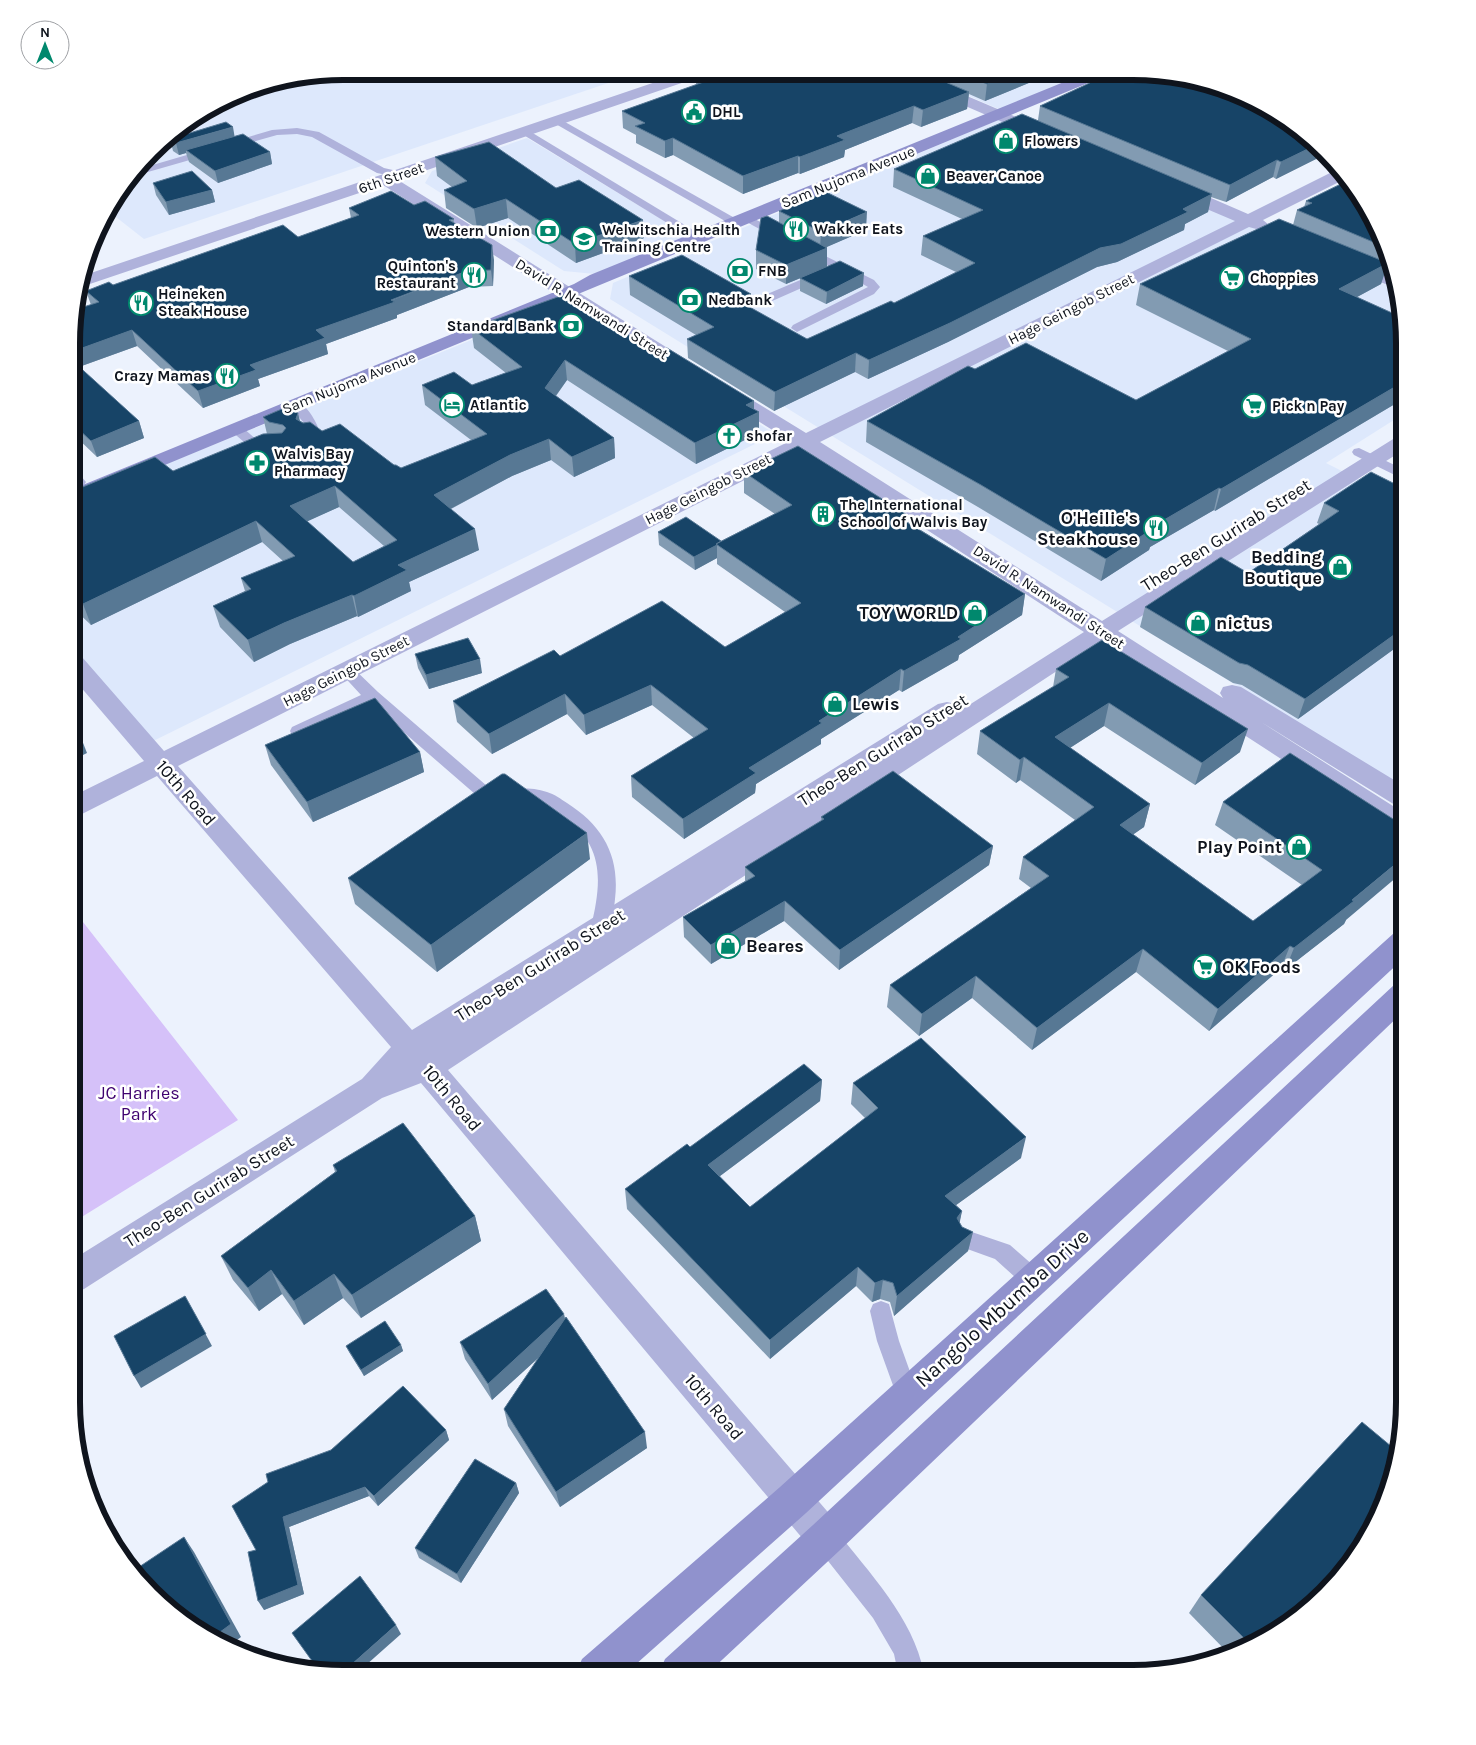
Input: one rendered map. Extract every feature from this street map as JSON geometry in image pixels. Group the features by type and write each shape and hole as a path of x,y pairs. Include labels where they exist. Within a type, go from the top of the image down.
{"main road":[{"name":"Sam Nujoma Avenue","path":"80,483 699,238 1083,80"},
{"name":"Sam Nujoma Avenue","path":"80,483 237,430 574,287"},
{"name":"Nangolo Mbumba Drive","path":"605,1665 793,1500 906,1394 1034,1280 1396,948"},
{"path":"688,1665 826,1538 1396,1001"}],"street":[{"name":"6th Street","path":"88,280 389,175 526,132 677,80"},
{"path":"917,80 1060,141"},
{"name":"Hage Geingob Street","path":"1244,218 1331,170"},
{"name":"David R. Namwandi Street","path":"389,175 716,373 803,434"},
{"name":"Hage Geingob Street","path":"80,802 154,756 803,434 1244,218 1336,176"},
{"path":"1158,182 1276,231"},
{"path":"1336,258 1388,280"},
{"name":"David R. Namwandi Street","path":"574,287 1102,622 1396,821"},
{"name":"Theo-Ben Gurirab Street","path":"80,1273 1366,456 1396,431"},
{"name":"Hage Geingob Street","path":"80,784 154,756 346,670 803,434"},
{"name":"Theo-Ben Gurirab Street","path":"1366,456 1396,444"},
{"name":"David R. Namwandi Street","path":"1102,622 1396,793"},
{"name":"Theo-Ben Gurirab Street","path":"418,1058 600,927 1102,622"},
{"name":"10th Road","path":"80,671 418,1058 826,1538"}],"lane":[{"path":"558,121 742,220 794,243 870,282 874,288 870,292 797,328"},
{"path":"145,170 276,132 297,131 316,134 389,175"},
{"path":"526,132 608,173 699,238"},
{"path":"608,173 635,164"},
{"path":"757,303 840,267"},
{"path":"295,406 310,422 313,432 308,438"},
{"path":"237,430 252,443 264,450 282,449"},
{"path":"1366,456 1396,471"},
{"path":"346,670 372,696 480,790 496,794 519,792 540,796 579,818 598,840 604,856 608,879 607,900 600,927"},
{"path":"287,737 372,696"},
{"path":"966,1239 1002,1252 1034,1280"},
{"path":"881,1311 888,1341 906,1394"},
{"path":"826,1538 882,1609 906,1650 909,1665"}],"shaded area":[{"path":"343,80 617,80 144,239 113,215 134,183 157,157 197,124 227,107 259,94 309,82"},
{"path":"932,80 1074,80 1001,110"},
{"path":"1000,119 1390,286 1394,309 1396,343 1396,419 1326,463 1396,498 1396,784 610,299 613,283"},
{"path":"527,138 691,237 595,274 564,271 425,183 432,171"},
{"path":"555,306 573,307 775,434 137,749 80,685 80,499"}],"green space":[{"name":"JC Harries Park","path":"80,918 238,1120 80,1218"}],"building":[{"path":"709,80 941,80 969,92 923,110 914,106 837,136 845,140 743,176 673,138 665,141 635,126 645,123 622,111"},
{"path":"977,80 997,80 987,84"},
{"path":"1096,80 1167,82 1201,89 1234,100 1279,124 1309,148 1281,162 1277,160 1230,185 1040,106"},
{"path":"1022,114 1212,194 1183,209 1188,212 1121,244 1100,248 950,323 869,360 856,353 775,392 687,339 714,327 629,276 682,255 751,294 737,300 807,339 891,301 894,303 975,263 923,236 983,210 894,169"},
{"path":"226,122 233,127 176,143 174,142 181,136"},
{"path":"243,134 270,152 215,171 186,150"},
{"path":"489,142 556,188 579,180 643,220 575,244 506,199 474,209 444,190 467,181 435,157"},
{"path":"192,171 212,190 166,202 153,183"},
{"path":"1342,183 1361,212 1377,243 1297,210 1312,203 1306,201"},
{"path":"391,191 414,205 425,201 454,219 449,220 492,245 491,270 467,271 391,300 395,302 316,330 325,338 250,365 256,370 198,391 132,330 80,349 82,307 99,302 86,291 109,282 113,285 283,225 298,237 359,215 349,208"},
{"path":"826,192 867,212 821,232 779,211"},
{"path":"767,216 827,248 786,265 756,250 761,218"},
{"path":"1279,219 1383,261 1384,265 1339,289 1394,314 1396,386 1221,489 1219,488 1152,527 1154,528 1106,559 981,485 867,421 968,366 975,369 1026,343 1136,400 1251,339 1140,284"},
{"path":"840,261 864,273 827,292 800,278"},
{"path":"566,294 653,351 667,348 754,401 746,405 759,412 695,443 565,360 545,388 614,438 572,457 549,439 510,455 434,495 475,529 398,565 407,570 354,596 352,595 284,623 248,640 213,606 251,589 241,578 295,556 256,521 83,604 80,601 80,488 155,457 173,471 263,434 282,433 286,428 283,425 269,422 263,417 289,406 298,413 296,419 303,423 310,422 322,431 340,424 394,465 401,468 487,434 422,385 454,372 472,385 522,367 471,328","holes":["335,486 397,540 353,562 290,506"]},
{"path":"80,367 139,421 91,441 80,431"},
{"path":"798,446 906,514 900,518 1025,594 958,637 961,639 904,671 901,669 819,721 822,723 749,768 756,773 683,819 631,776 708,729 651,685 584,715 565,694 489,734 453,701 554,650 560,656 662,601 725,647 801,603 716,544 792,505 744,472"},
{"path":"1371,472 1396,484 1396,633 1305,699 1248,665 1239,663 1145,607 1221,557 1248,573 1339,511 1324,503"},
{"path":"686,517 721,541 694,557 658,532"},
{"path":"468,638 480,659 426,675 415,654"},
{"path":"1102,640 1248,729 1202,763 1109,703 1055,737 1150,804 1120,825 1253,921 1322,870 1223,802 1290,753 1396,821 1396,864 1352,900 1354,901 1294,948 1290,946 1218,1009 1143,949 1037,1028 976,976 922,1014 890,985 1049,876 1023,857 1094,807 1024,757 1020,760 980,731 1069,677 1056,669"},
{"path":"375,698 420,752 307,802 265,745"},
{"path":"893,771 993,846 840,950 785,901 711,945 683,917 755,876 745,867 824,819 821,817"},
{"path":"502,774 505,774 587,833 431,945 348,878"},
{"path":"921,1038 1026,1137 945,1196 962,1211 957,1218 962,1227 973,1232 897,1296 893,1283 883,1280 875,1283 858,1267 770,1340 625,1189 687,1144 690,1147 804,1064 822,1080 708,1165 750,1207 878,1108 853,1083"},
{"path":"403,1123 475,1216 352,1295 334,1274 294,1301 271,1270 248,1288 221,1256 337,1171 333,1165"},
{"path":"546,1289 564,1314 488,1384 460,1342"},
{"path":"185,1296 206,1334 134,1376 114,1336"},
{"path":"566,1317 645,1432 556,1492 504,1409"},
{"path":"385,1321 401,1345 361,1370 346,1346"},
{"path":"403,1386 446,1430 374,1496 365,1487 283,1517 298,1585 258,1601 248,1552 256,1550 232,1506 268,1482 266,1474 331,1450"},
{"path":"1362,1422 1392,1447 1376,1503 1352,1548 1319,1588 1293,1611 1246,1640 1201,1595"},
{"path":"475,1459 516,1483 457,1574 415,1548"},
{"path":"184,1537 231,1624 218,1633 197,1621 170,1600 139,1567"},
{"path":"360,1576 396,1625 351,1665 314,1663 292,1633"}],"place":[{"name":"DHL","path":"694,112"},
{"name":"Flowers","path":"1006,141"},
{"name":"Beaver Canoe","path":"928,176"},
{"name":"Wakker Eats","path":"796,229"},
{"name":"Western Union","path":"548,231"},
{"name":"Welwitschia Health Training Centre","path":"584,239"},
{"name":"FNB","path":"740,271"},
{"name":"Quinton's Restaurant","path":"474,275"},
{"name":"Choppies","path":"1232,278"},
{"name":"Nedbank","path":"690,300"},
{"name":"Heineken Steak House","path":"141,303"},
{"name":"Standard Bank","path":"571,326"},
{"name":"Crazy Mamas","path":"227,376"},
{"name":"Atlantic","path":"452,405"},
{"name":"Pick n Pay","path":"1254,406"},
{"name":"shofar","path":"729,436"},
{"name":"Walvis Bay Pharmacy","path":"257,463"},
{"name":"The International School of Walvis Bay","path":"823,514"},
{"name":"O'Heilie's Steakhouse","path":"1156,528"},
{"name":"Bedding Boutique","path":"1340,567"},
{"name":"TOY WORLD","path":"975,613"},
{"name":"nictus","path":"1198,623"},
{"name":"Lewis","path":"835,704"},
{"name":"Play Point","path":"1299,847"},
{"name":"Beares","path":"728,946"},
{"name":"OK Foods","path":"1205,967"}]}
